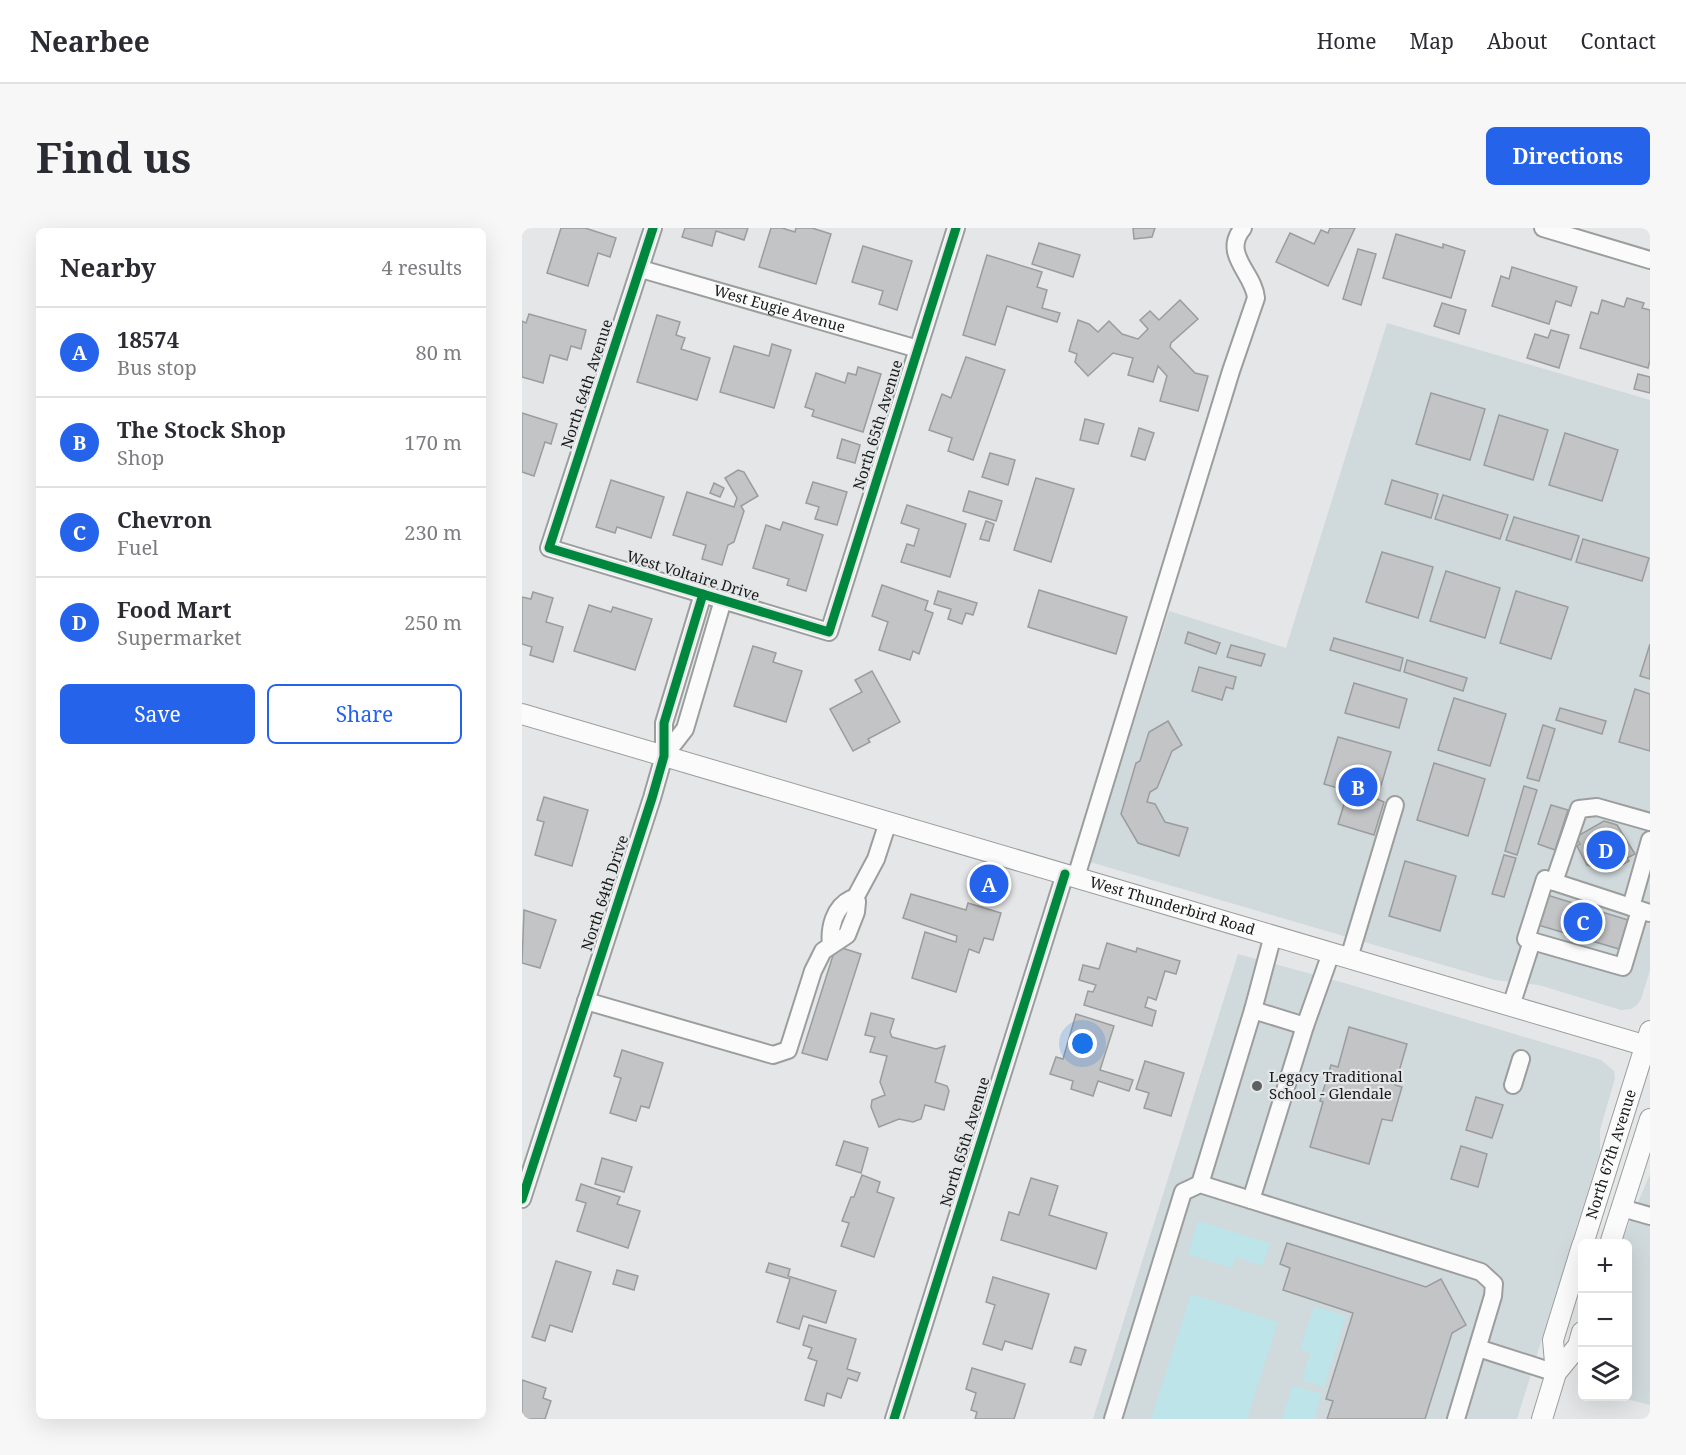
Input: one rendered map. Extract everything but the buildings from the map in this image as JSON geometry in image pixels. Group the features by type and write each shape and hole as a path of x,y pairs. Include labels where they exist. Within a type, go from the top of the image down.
{"main road":[{"name":"West Thunderbird Road","path":"522,714 1511,1006 1648,1041"},
{"name":"North 67th Avenue","path":"1585,1239 1648,1041"},
{"name":"North 67th Avenue","path":"1612,1239 1649,1124"},
{"name":"North 67th Avenue","path":"1542,1419 1556,1373 1553,1340 1578,1261"},
{"name":"North 67th Avenue","path":"1556,1373 1578,1346"}],"street":[{"name":"North 64th Avenue","path":"549,548 653,228"},
{"name":"North 65th Avenue","path":"829,632 956,228"},
{"path":"1543,228 1650,260"},
{"name":"North 65th Avenue","path":"894,1419 1256,298 1255,291 1238,260 1240,232"},
{"name":"West Eugie Avenue","path":"641,269 918,349"},
{"name":"West Voltaire Drive","path":"549,548 829,632"},
{"name":"North 64th Drive","path":"522,1199 664,756 664,723 703,594"},
{"name":"North 64th Drive","path":"664,756 686,729 723,600"},
{"path":"683,661 703,667"},
{"path":"1251,1200 1305,1026 1340,955 1395,806"},
{"path":"1554,882 1579,809 1598,807 1650,822"},
{"path":"586,1001 773,1055 788,1050 813,971 823,951 847,935 856,912 857,902 854,900 876,859 888,822"},
{"path":"1640,910 1545,879 1526,939 1623,967 1640,910 1650,840"},
{"path":"1200,1184 1253,1010 1273,935"},
{"path":"1511,1006 1532,941"},
{"path":"1253,1010 1305,1026"},
{"path":"1513,1085 1521,1059"},
{"path":"1113,1419 1183,1192 1200,1184 1481,1272 1494,1284 1493,1296 1456,1419"},
{"path":"1622,1208 1650,1215"},
{"path":"1478,1348 1556,1373"}],"shaded area":[{"path":"1387,323 1650,400 1650,970 1641,999 1631,1009 1621,1010 1539,985 1495,980 1090,862 1169,611 1286,648"},
{"name":"Legacy Traditional School - Glendale","path":"1238,954 1348,984 1601,1060 1614,1071 1615,1078 1600,1130 1600,1152 1517,1419 1093,1419"},
{"path":"1650,1174 1650,1405 1632,1400 1632,1239 1623,1239"},
{"path":"1198,1221 1270,1243 1263,1266 1236,1257 1232,1268 1188,1254"},
{"path":"1191,1294 1278,1322 1247,1419 1151,1419"},
{"path":"1314,1306 1346,1316 1324,1387 1302,1380 1310,1353 1300,1349"},
{"path":"1293,1385 1322,1394 1314,1419 1282,1419"}],"cycle path":[{"path":"653,228 549,548 829,632 956,228"},
{"path":"522,1199 652,798 664,756 664,723 703,594"},
{"path":"894,1419 1065,874"}],"place":[{"name":"The Stock Shop","path":"1358,787"},
{"name":"Food Mart","path":"1606,850"},
{"name":"18574","path":"989,884"},
{"name":"Chevron","path":"1583,922"},
{"name":"Legacy Traditional School - Glendale","path":"1257,1086"}]}
